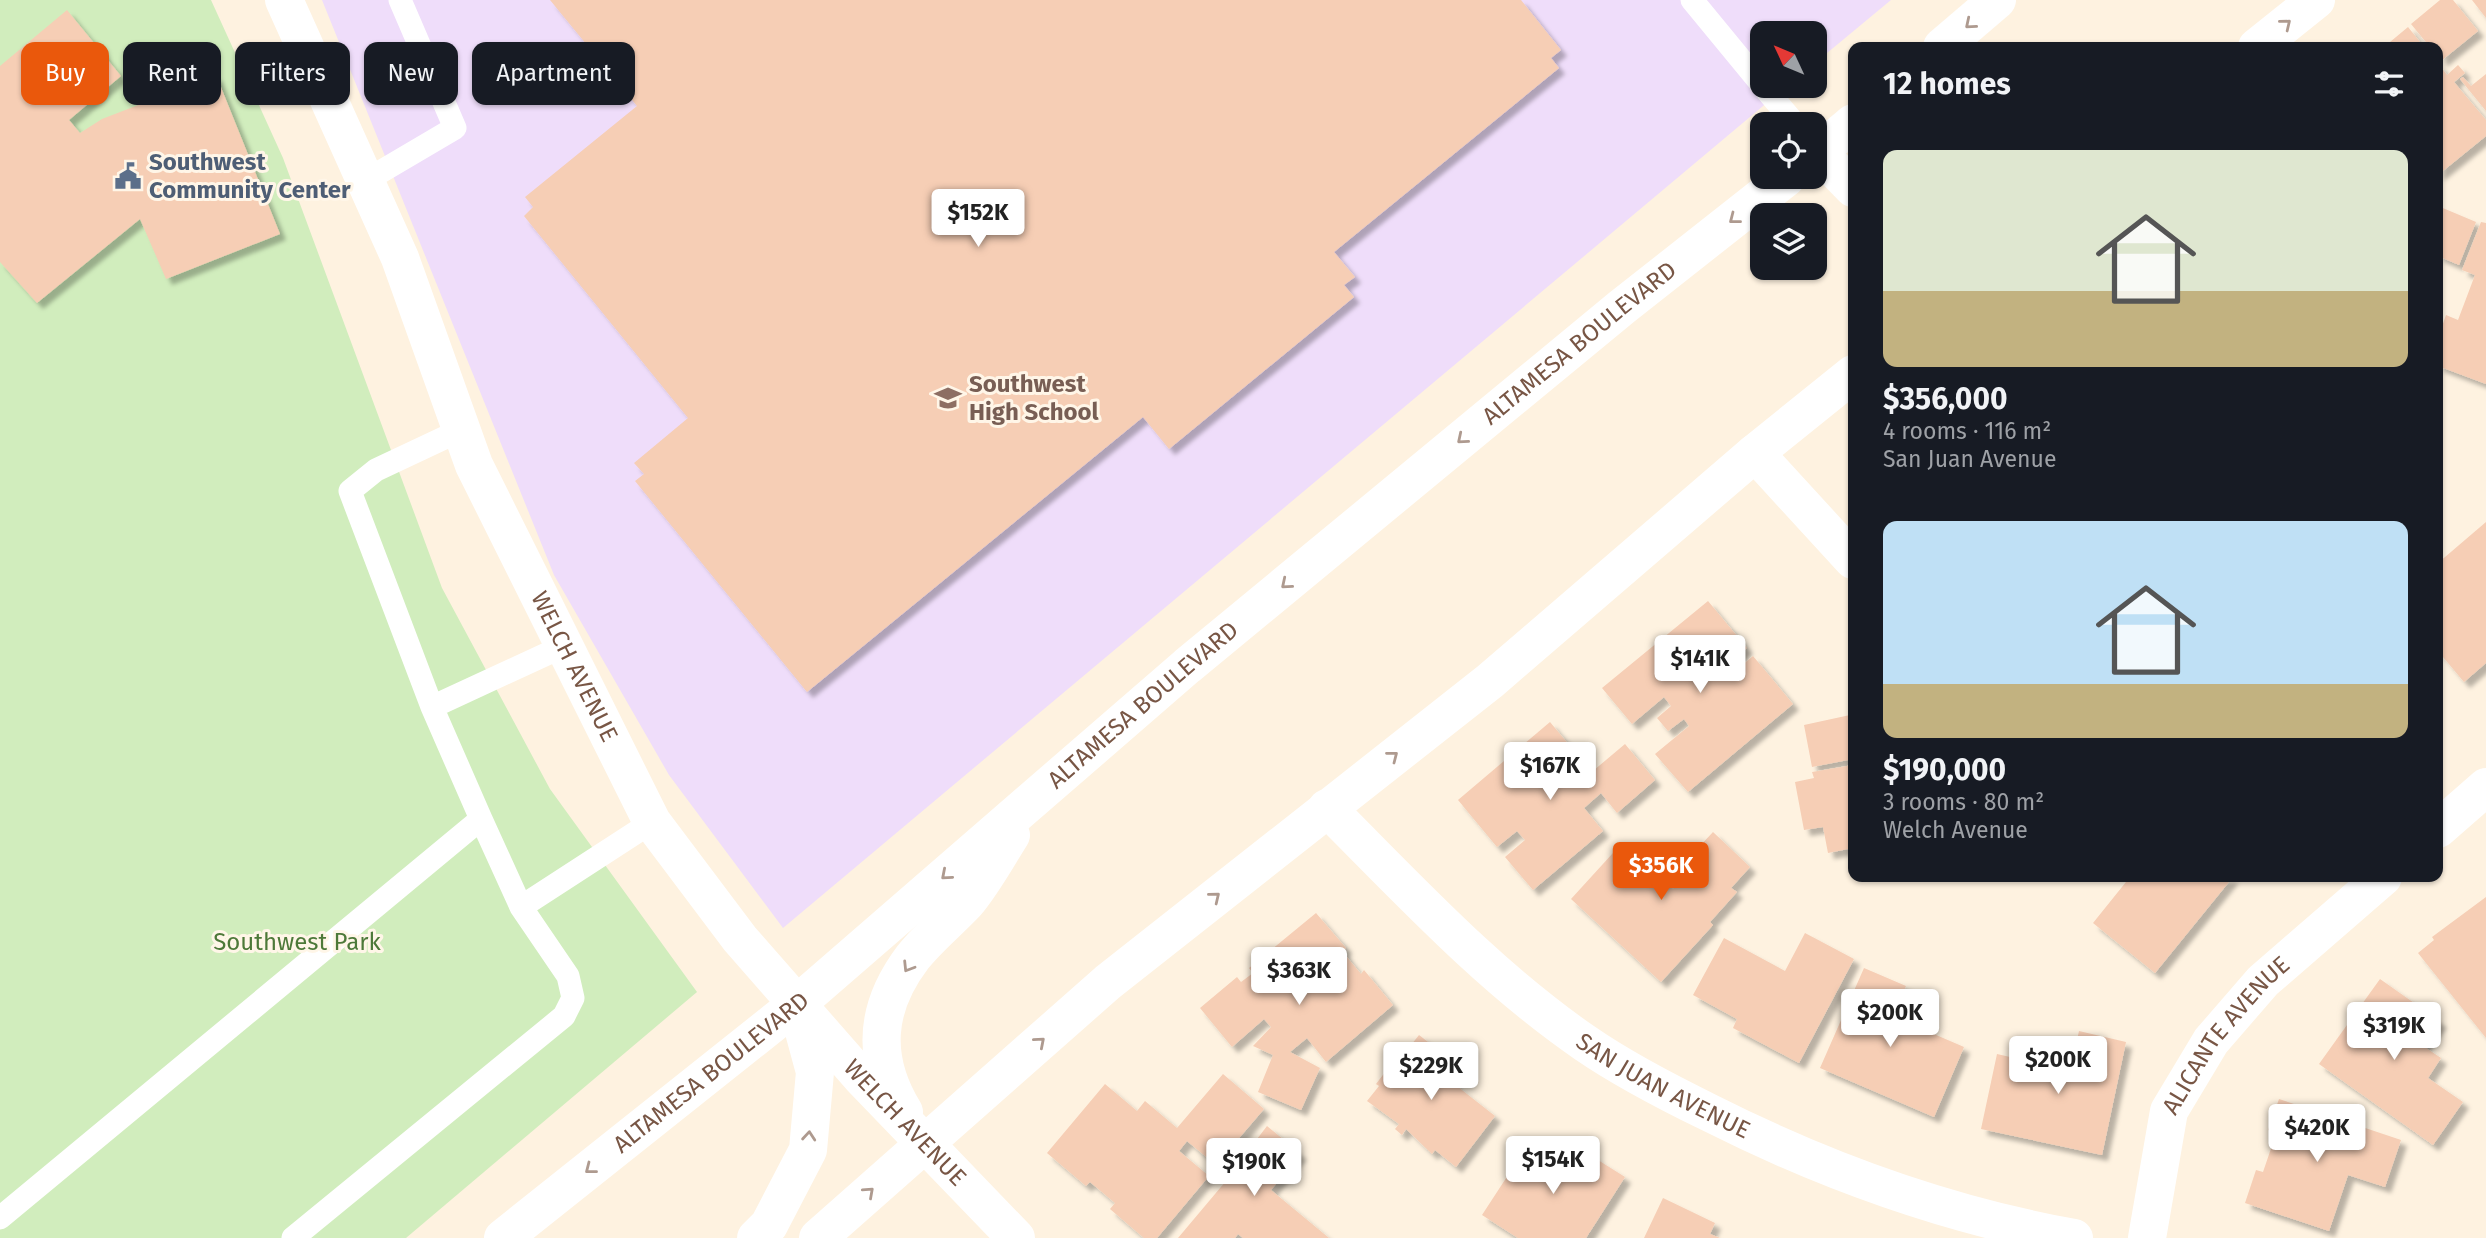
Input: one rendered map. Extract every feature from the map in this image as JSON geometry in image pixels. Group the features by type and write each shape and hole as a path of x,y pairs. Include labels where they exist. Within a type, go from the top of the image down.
{"main road":[{"name":"WELCH AVENUE","path":"284,0 400,258 474,465 652,822 740,939 923,1144 1016,1238"},
{"path":"1948,42 1997,0"},
{"path":"2263,42 2316,0"},
{"path":"1827,137 1848,126"},
{"path":"1827,161 1848,183"},
{"name":"ALTAMESA BOULEVARD","path":"503,1238 797,1004 1187,666 1494,412 1772,189"},
{"path":"818,1238 1108,982 1490,681 1755,453 1848,378"},
{"path":"1755,453 1848,555"},
{"path":"2443,825 2486,786"},
{"path":"923,1144 891,1090 879,1042 889,997 914,957 968,901 1037,796"},
{"name":"SAN JUAN AVENUE","path":"1327,808 1444,925 1520,993 1586,1043 1662,1089 1767,1142 1885,1189 2011,1226 2074,1238"},
{"name":"ALICANTE AVENUE","path":"2147,1238 2169,1111 2211,1041 2263,981 2377,882"},
{"path":"756,1238 769,1225 808,1150 815,1072 797,1004"}],"lane":[{"path":"365,181 455,128 400,0"},
{"path":"1692,0 1750,69"},
{"path":"1773,98 1785,112"},
{"path":"293,1238 565,1016 573,998 568,976 521,907 432,707 350,491 376,470 461,430"},
{"path":"432,707 564,646"},
{"path":"0,1218 481,818"},
{"path":"521,907 652,822"}],"shaded area":[{"name":"Southwest High School","path":"322,0 1891,0 1827,53 1827,21 1750,21 1750,98 1773,98 1756,112 1750,112 1750,117 783,928 669,775 554,575 364,105 458,105 458,42 364,42 364,104 350,69 350,42 339,42"}],"green space":[{"name":"Southwest Park","path":"0,0 211,0 235,53 235,105 259,105 283,158 442,588 550,789 697,992 406,1238 0,1238"}],"building":[{"path":"550,0 1521,0 1561,50 1551,58 1559,68 1334,252 1355,277 1344,285 1354,297 1169,449 1143,417 807,692 635,481 644,474 634,463 688,418 524,216 533,207 525,197 637,106 635,42 584,42"},
{"path":"2440,0 2453,0 2478,31 2443,59 2443,42 2426,42 2411,24"},
{"path":"2472,0 2486,0 2486,18"},
{"name":"Southwest Community Center","path":"67,10 93,42 29,42"},
{"path":"2408,27 2420,42 2390,42"},
{"name":"Southwest Community Center","path":"21,48 21,105 87,105 69,120 80,133 102,119 138,105 221,105 221,87 280,234 166,279 140,219 37,303 0,262 0,66"},
{"name":"Southwest Community Center","path":"109,61 121,76 109,86"},
{"path":"2458,65 2465,73 2454,82 2486,120 2486,136 2443,171 2443,70 2447,75"},
{"path":"2486,74 2486,111 2460,79 2463,77 2471,86"},
{"path":"2443,208 2476,222 2459,265 2443,258"},
{"path":"2481,222 2486,223 2486,384 2443,368 2443,324 2446,315 2458,320 2475,275 2462,270"},
{"path":"2486,522 2486,663 2464,682 2443,657 2443,559"},
{"path":"1708,601 1747,648 1723,669 1729,676 1753,656 1793,704 1688,792 1655,754 1689,726 1684,719 1668,731 1657,718 1671,706 1664,697 1632,724 1602,688"},
{"path":"1848,715 1848,760 1812,767 1804,725"},
{"path":"1550,722 1580,758 1558,777 1566,787 1583,772 1587,776 1625,744 1655,780 1617,813 1601,793 1584,808 1603,831 1533,890 1505,857 1525,840 1517,831 1497,847 1458,800"},
{"path":"1848,766 1848,849 1828,853 1823,827 1804,830 1795,782 1814,778 1812,772"},
{"path":"1713,832 1750,867 1731,888 1737,892 1710,922 1713,925 1661,982 1571,899 1623,842 1673,889 1691,869 1684,863"},
{"path":"2126,882 2229,882 2155,973 2093,923"},
{"path":"2486,897 2486,1038 2418,953 2434,940 2432,937"},
{"path":"1316,913 1346,948 1342,951 1361,974 1364,970 1393,1005 1326,1062 1307,1038 1290,1052 1320,1068 1301,1110 1258,1092 1273,1055 1253,1046 1271,1027 1264,1019 1232,1047 1200,1008 1237,977 1241,982 1253,973 1249,968"},
{"path":"1805,933 1854,959 1799,1063 1733,1028 1737,1019 1693,995 1724,938 1785,971"},
{"path":"1864,968 1906,986 1892,1016 1964,1047 1934,1117 1820,1068"},
{"path":"2380,979 2441,1022 2423,1046 2441,1058 2428,1078 2463,1102 2433,1145 2319,1064"},
{"path":"2079,1031 2126,1042 2102,1155 1981,1129 1997,1054 2070,1071"},
{"path":"1419,1035 1463,1069 1453,1083 1495,1116 1456,1167 1435,1150 1432,1154 1406,1129 1402,1135 1395,1129 1399,1124 1367,1101 1389,1067 1392,1069"},
{"path":"1223,1074 1264,1109 1216,1165 1187,1141 1179,1151 1209,1176 1157,1238 1144,1238 1110,1209 1115,1203 1090,1182 1086,1186 1047,1153 1105,1084 1137,1111 1145,1101 1177,1128"},
{"path":"2279,1099 2401,1140 2385,1187 2348,1175 2329,1231 2245,1203 2256,1170 2263,1172 2276,1134 2268,1130"},
{"path":"1267,1126 1301,1154 1271,1190 1329,1238 1243,1238 1238,1234 1235,1238 1178,1238 1247,1156 1241,1150 1250,1140 1254,1143"},
{"path":"1529,1143 1569,1169 1582,1150 1625,1177 1586,1238 1518,1238 1482,1215"},
{"path":"1663,1198 1715,1223 1710,1234 1720,1238 1644,1238"}],"place":[{"name":"Southwest Community Center","path":"128,176"},
{"name":"Southwest High School","path":"948,398"}]}
